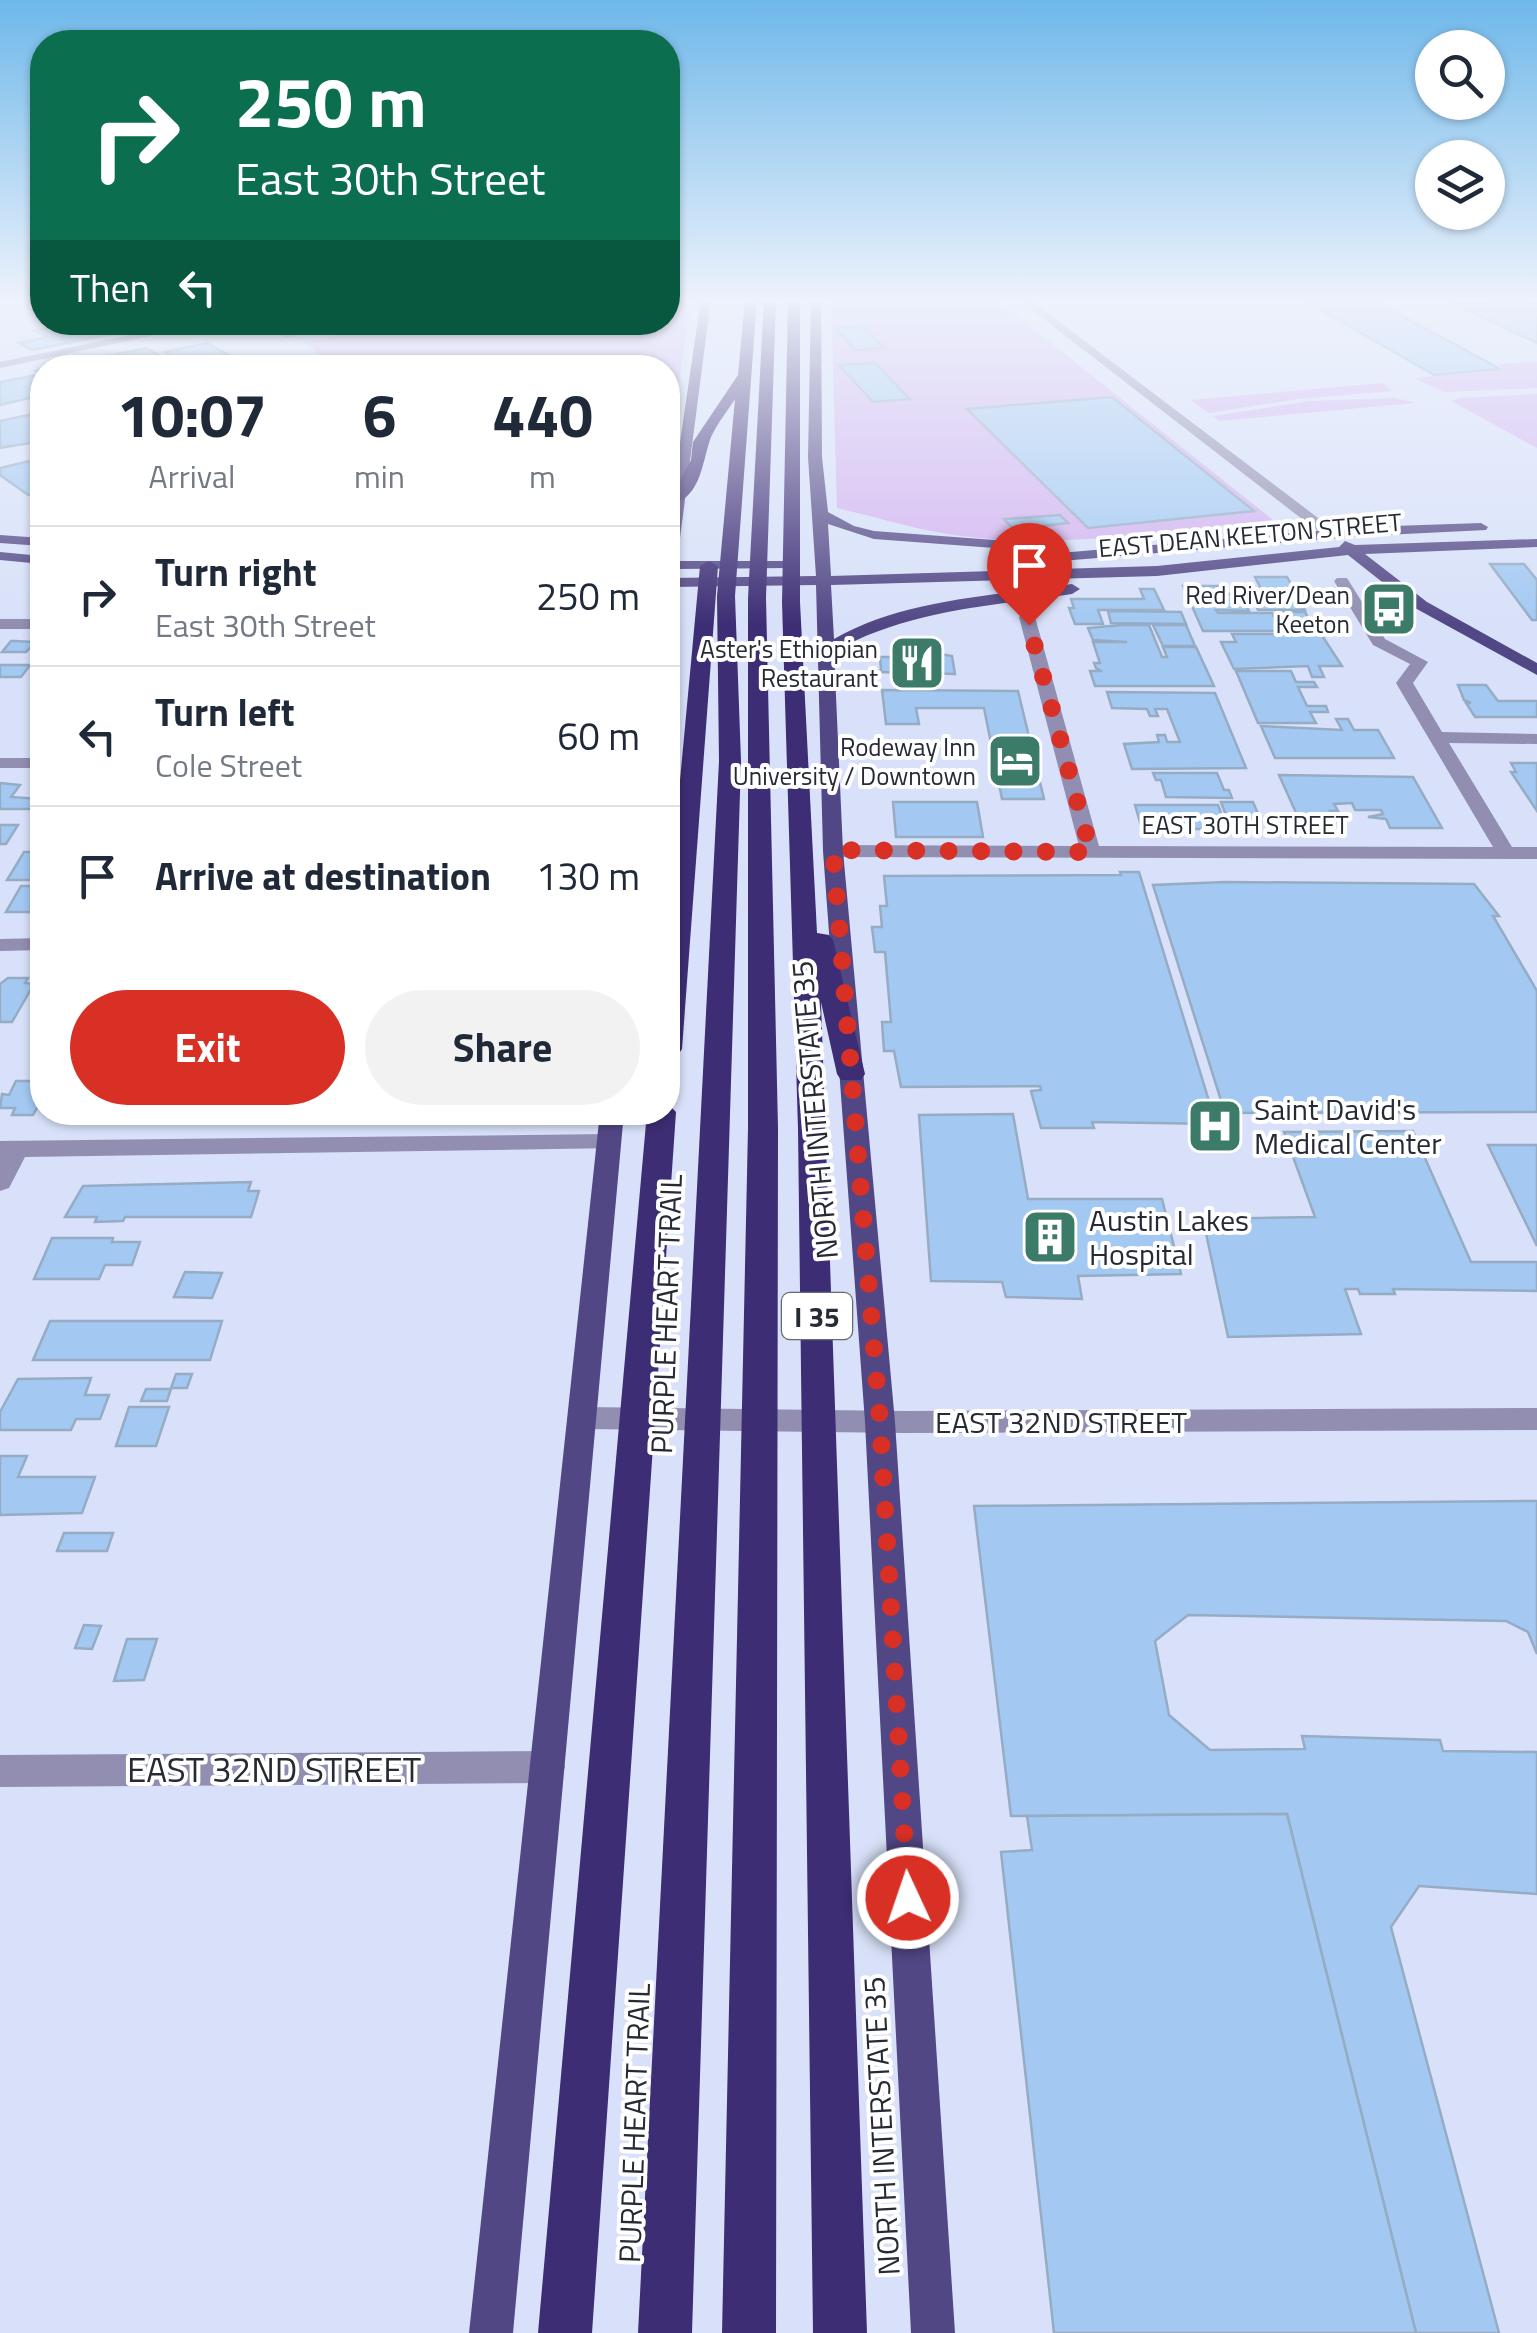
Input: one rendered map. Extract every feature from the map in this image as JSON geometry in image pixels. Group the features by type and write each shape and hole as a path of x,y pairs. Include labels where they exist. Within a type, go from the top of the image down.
{"highway":[{"path":"680,496 699,460 701,442 722,408"},
{"path":"680,905 722,408"},
{"name":"PURPLE HEART TRAIL","path":"742,408 728,552 742,597 760,707 763,1128 749,2333"},
{"name":"PURPLE HEART TRAIL","path":"666,2333 730,761 742,597 759,541 765,408"},
{"name":"I 35","path":"793,408 791,585 813,1129 840,2333"},
{"path":"759,541 794,408"},
{"path":"760,707 781,778 852,1074"},
{"name":"PURPLE HEART TRAIL","path":"566,2333 661,1125"}],"main road":[{"path":"680,496 692,408"},
{"name":"NORTH INTERSTATE 35","path":"815,408 833,850 852,1074 866,1422 933,2333"},
{"path":"821,514 849,529 874,535 1080,550 1206,546"},
{"name":"EAST DEAN KEETON STREET","path":"680,563 991,562 1329,533 1501,527"},
{"path":"1519,527 1537,527"},
{"path":"1329,533 1427,610 1537,670"},
{"path":"0,539 30,541"},
{"name":"EAST DEAN KEETON STREET","path":"680,583 886,582 1158,571 1350,550 1537,543"},
{"path":"0,556 30,559"},
{"path":"826,650 844,637 892,622 1158,571"},
{"path":"491,2333 548,1767 599,1418 611,1125"}],"street":[{"path":"1166,408 1329,533"},
{"path":"1342,581 1379,642 1420,662 1404,683 1506,852"},
{"path":"1027,617 1091,852"},
{"path":"0,624 30,624"},
{"path":"1438,737 1537,739"},
{"path":"0,762 30,763"},
{"name":"EAST 30TH STREET","path":"833,850 1537,853"},
{"path":"0,944 30,944"},
{"path":"0,1182 8,1149 609,1142"},
{"name":"EAST 32ND STREET","path":"599,1418 866,1422 1537,1419"},
{"name":"EAST 32ND STREET","path":"0,1771 548,1767"}],"shaded area":[{"path":"834,408 1132,408 1273,520 1108,538 1025,541 942,533 837,508"},
{"path":"1202,408 1242,408 1209,413"},
{"path":"1266,408 1363,408 1219,421 1213,416"},
{"path":"1464,408 1537,408 1537,448"}],"building":[{"path":"1126,408 1254,511 1088,528 967,409"},
{"path":"30,415 30,443 0,448 0,421"},
{"path":"30,461 30,494 0,475 0,468"},
{"path":"1060,515 1068,523 1013,529 1004,519"},
{"path":"1490,564 1524,564 1537,580 1537,620 1532,620"},
{"path":"1255,577 1287,577 1296,593 1263,593"},
{"path":"1183,586 1220,586 1224,594 1240,594 1249,611 1216,610 1218,613 1272,613 1281,631 1203,631"},
{"path":"1140,589 1154,589 1164,610 1098,610 1103,624 1075,624 1069,608 1074,608 1071,599 1144,599"},
{"path":"1251,594 1297,594 1305,610 1258,610"},
{"path":"1108,611 1181,612 1186,624 1111,623"},
{"path":"1281,612 1305,612 1314,629 1289,629"},
{"path":"1149,625 1162,657 1167,657 1163,647 1196,647 1214,686 1095,686 1090,671 1102,671 1094,663 1100,663 1093,642 1127,642 1093,640 1088,628"},
{"path":"1153,625 1186,625 1195,646 1163,646"},
{"path":"1232,634 1321,634 1342,666 1319,666 1324,677 1312,677 1308,666 1234,669 1221,642 1236,642"},
{"path":"11,641 30,642 26,652 2,652"},
{"name":"Aster's Ethiopian Restaurant","path":"934,653 952,656 955,674 877,672 881,670 880,657 934,657"},
{"path":"0,665 30,665 21,677 0,677"},
{"path":"1236,671 1291,671 1296,682 1314,682 1317,687 1298,687 1307,706 1326,706 1328,712 1310,712 1316,723 1258,723"},
{"path":"1458,685 1486,685 1498,701 1537,701 1537,717 1475,717 1466,703 1471,703 1464,700"},
{"name":"Rodeway Inn University / Downtown","path":"882,690 1018,691 1044,799 1002,799 984,708 916,708 919,724 886,724"},
{"path":"1107,692 1215,693 1246,768 1132,769 1124,744 1159,742 1157,735 1165,735 1167,742 1180,742 1167,709 1155,709 1158,716 1150,716 1147,709 1112,708"},
{"path":"1336,719 1348,719 1354,730 1378,730 1394,758 1275,758 1261,726 1342,730"},
{"path":"1511,763 1537,763 1537,811 1511,772 1516,772"},
{"path":"1153,773 1217,773 1232,798 1166,797 1161,780 1156,780"},
{"path":"1279,775 1413,777 1442,828 1390,828 1386,819 1368,817 1383,814 1381,810 1355,810 1352,803 1334,804 1338,811 1330,811 1337,826 1302,826"},
{"path":"0,783 20,785 11,797 30,798 30,809 0,809"},
{"path":"893,802 977,802 983,837 896,837"},
{"path":"1221,802 1253,802 1261,821 1228,821"},
{"path":"1135,805 1218,805 1227,829 1142,829"},
{"path":"0,825 18,825 6,844 0,844"},
{"path":"24,852 30,852 30,880 7,880"},
{"path":"1120,872 1139,872 1216,1124 1092,1122 1094,1128 1041,1128 1031,1091 1041,1090 1040,1086 901,1087 894,1051 884,1051 882,1022 891,1022 885,952 875,952 872,927 882,927 880,906 887,906 884,876 1121,875"},
{"path":"1474,884 1499,916 1493,916 1537,991 1537,1112 1225,1113 1153,885"},
{"path":"21,886 30,886 30,912 6,912"},
{"path":"8,978 28,978 25,983 30,984 30,991 12,1022 0,1022 0,984"},
{"path":"16,1081 30,1081 30,1115 12,1115 15,1108 0,1108 2,1094 9,1095"},
{"name":"Austin Lakes Hospital","path":"1013,1114 1028,1199 1162,1199 1181,1274 1078,1276 1082,1299 1006,1297 1002,1282 931,1281 919,1115"},
{"path":"1413,1131 1471,1262 1537,1262 1537,1291 1393,1289 1395,1294 1360,1294 1358,1289 1345,1289 1361,1334 1228,1337 1203,1219 1315,1217 1284,1132"},
{"path":"1488,1145 1537,1145 1537,1246"},
{"path":"251,1182 248,1191 259,1191 251,1217 125,1217 123,1221 95,1222 97,1217 65,1217 83,1186"},
{"path":"52,1238 140,1242 132,1265 105,1265 99,1279 34,1279"},
{"path":"185,1272 222,1273 212,1298 174,1297"},
{"path":"50,1321 222,1321 210,1360 33,1360"},
{"path":"176,1374 192,1374 187,1388 171,1388"},
{"path":"91,1378 85,1395 109,1395 100,1419 76,1419 71,1430 0,1430 0,1412 18,1379"},
{"path":"146,1389 171,1389 167,1401 141,1401"},
{"path":"129,1407 169,1407 156,1446 116,1446"},
{"path":"0,1456 27,1456 18,1477 95,1477 82,1513 0,1515"},
{"path":"1537,1501 1537,1654 1528,1632 1506,1621 1188,1615 1155,1641 1169,1715 1210,1750 1305,1749 1302,1736 1440,1740 1443,1751 1537,1752 1537,1894 1419,1886 1391,1927 1499,2333 1416,2333 1287,1814 1011,1816 974,1506"},
{"path":"64,1533 113,1533 107,1551 57,1551"},
{"path":"84,1625 101,1626 92,1649 75,1648"},
{"path":"127,1639 157,1639 144,1680 114,1681"},
{"path":"1287,1814 1416,2333 1054,2333 1001,1852 1032,1850 1027,1816"}],"place":[{"name":"Red River/Dean Keeton","path":"1389,609"},
{"name":"Aster's Ethiopian Restaurant","path":"917,663"},
{"name":"Rodeway Inn University / Downtown","path":"1015,761"},
{"name":"Saint David's Medical Center","path":"1215,1126"},
{"name":"Austin Lakes Hospital","path":"1050,1237"}],"route":[{"path":"908,1898 880,1422 833,850 1091,852 1029,625"}]}
